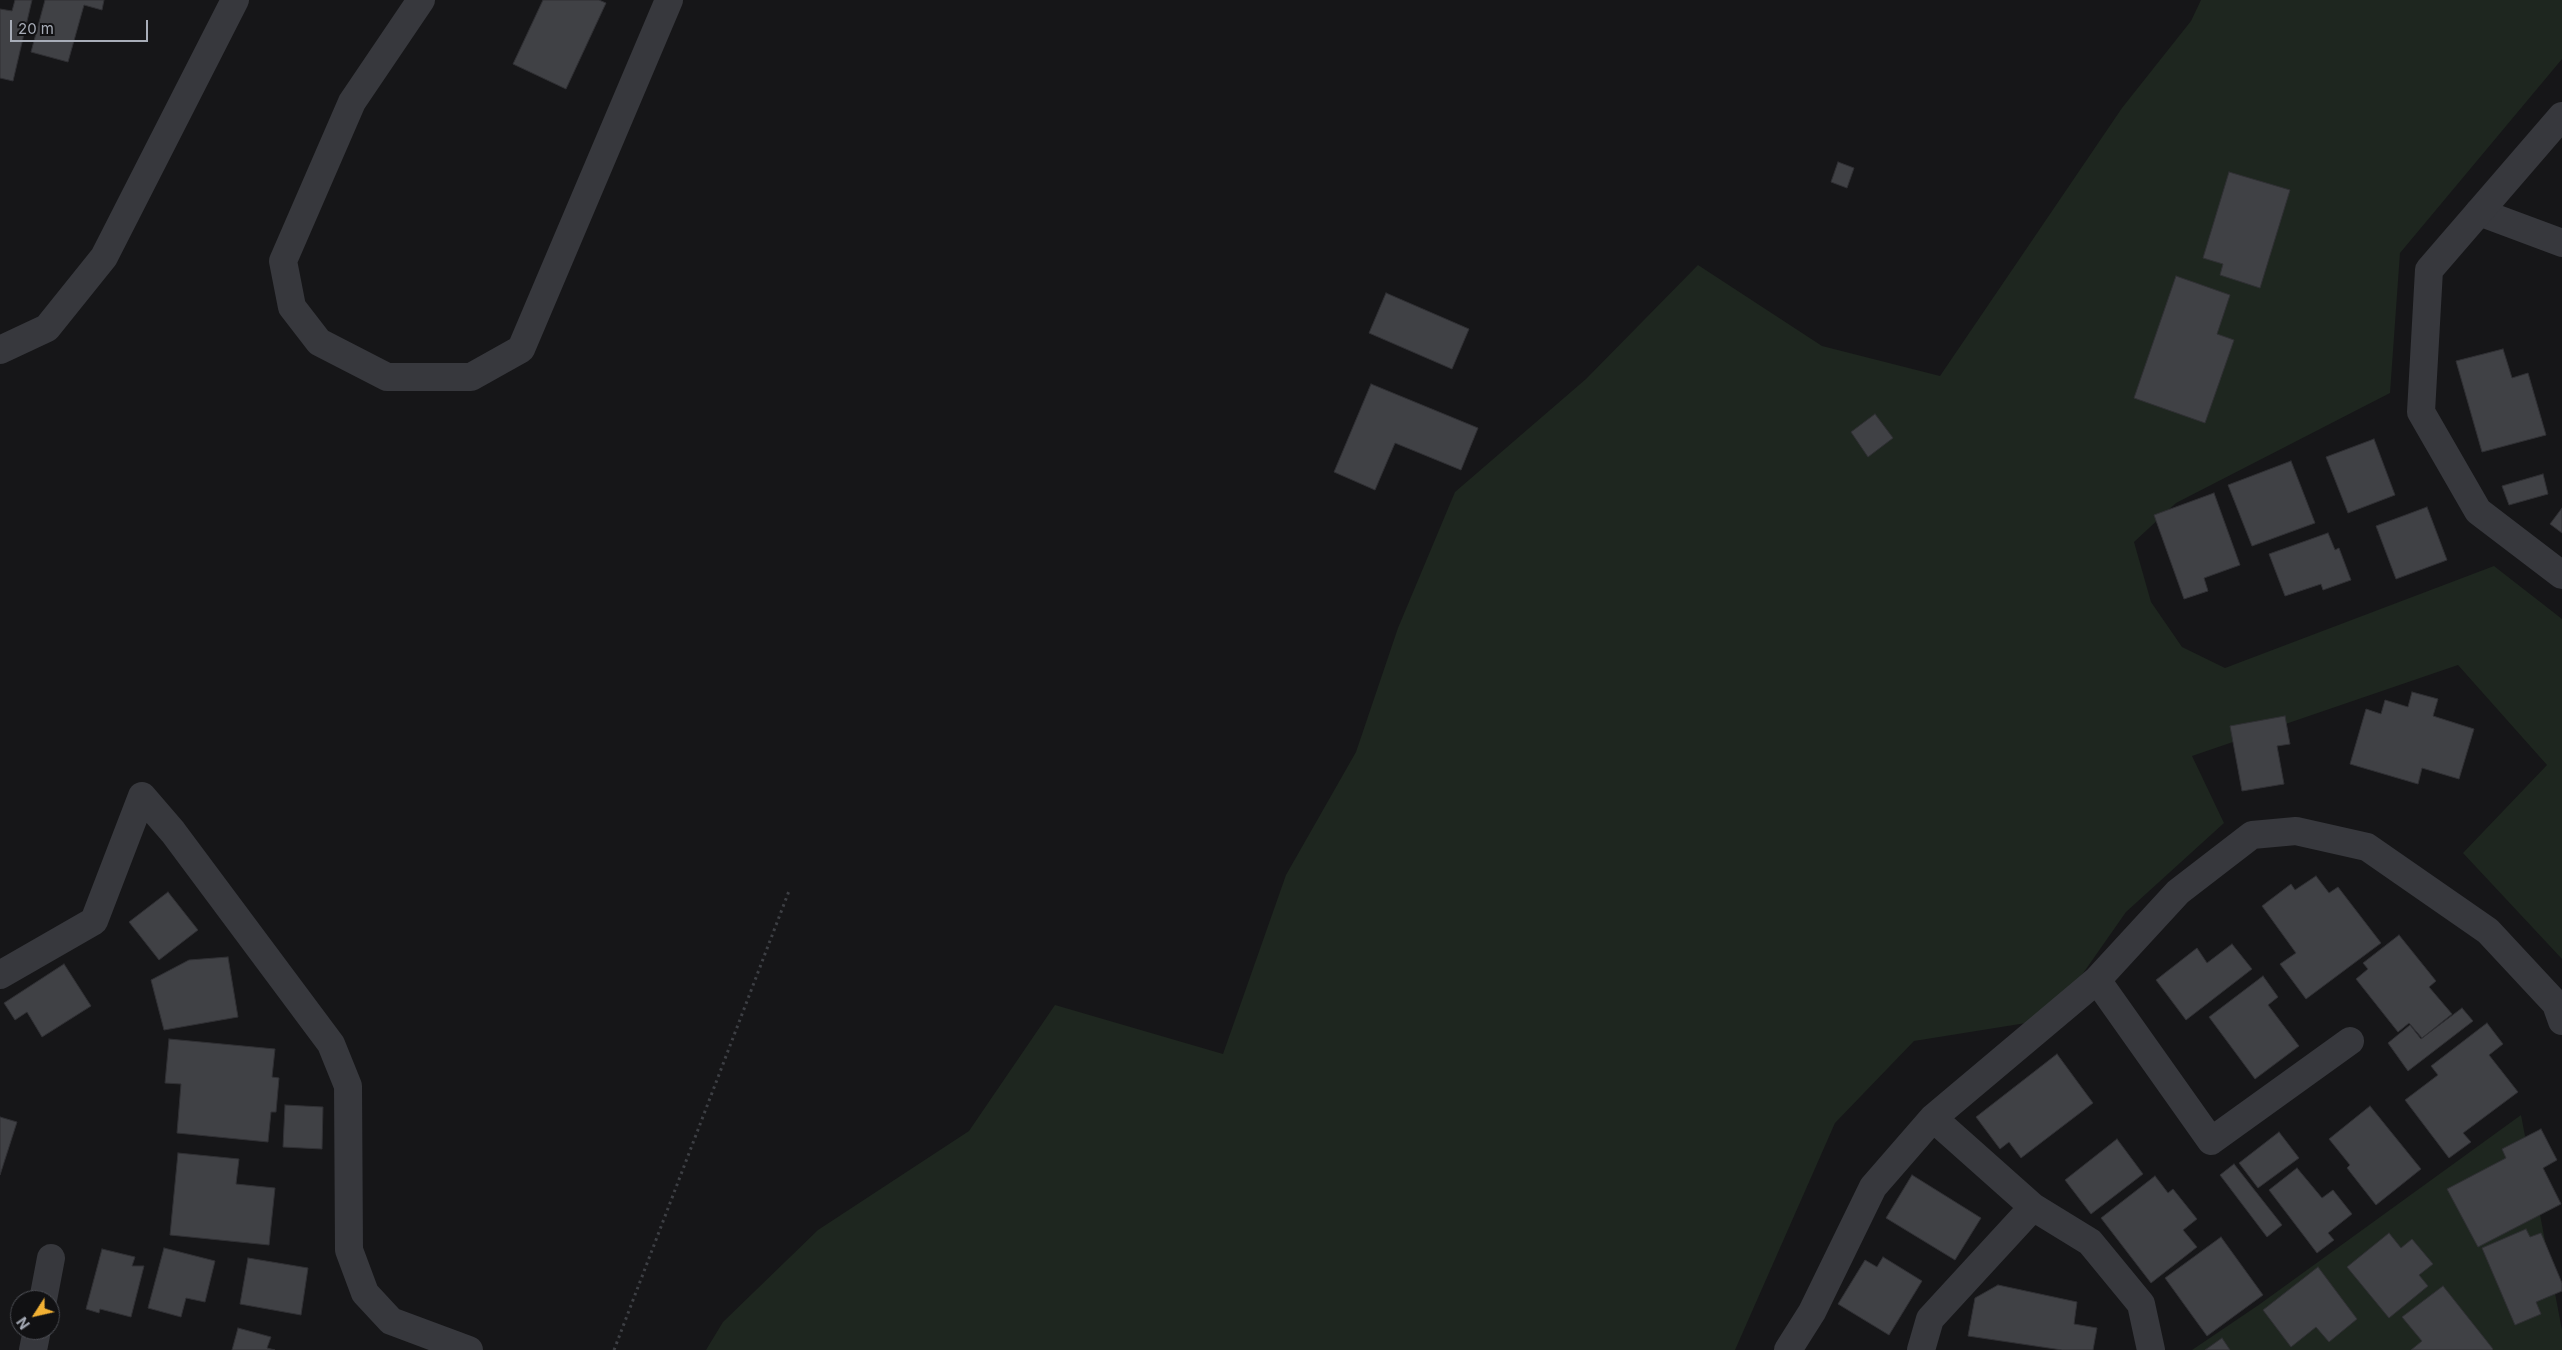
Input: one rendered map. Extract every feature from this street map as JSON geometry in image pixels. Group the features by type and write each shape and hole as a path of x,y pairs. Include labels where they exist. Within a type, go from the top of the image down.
{"street":[{"path":"0,350 47,328 104,257 234,0"},
{"path":"421,0 352,102 284,261 292,307 319,342 387,377 471,377 521,349 669,0"},
{"path":"2562,116 2429,270 2421,412 2478,511 2562,576"},
{"path":"2479,212 2562,243"},
{"path":"0,975 94,921 142,796 173,832 332,1044 348,1086 349,1250 365,1293 391,1321 469,1350"},
{"path":"1788,1350 1812,1312 1874,1187 1932,1118 2097,980 2178,892 2252,835 2296,831 2367,847 2488,931 2556,1004 2562,1021"},
{"path":"2097,980 2211,1141 2350,1041"},
{"path":"1932,1118 2033,1207 2090,1242 2141,1304 2152,1350"},
{"path":"1921,1350 1930,1319 2033,1207"},
{"path":"45,1290 51,1258"}],"path":[{"path":"614,1350 789,891"}],"shaded area":[{"path":"2201,0 2562,0 2562,59 2400,253 2390,393 2176,503 2134,542 2151,602 2182,647 2225,668 2494,566 2562,619 2562,959 2463,853 2547,765 2458,665 2192,756 2224,823 2126,912 2051,1019 1914,1041 1835,1123 1735,1350 706,1350 723,1322 818,1230 969,1131 1055,1005 1223,1054 1286,875 1356,752 1398,628 1455,492 1586,379 1698,265 1822,346 1940,376 2122,108 2191,21"},
{"path":"2521,1115 2562,1330 2562,1350 2192,1350 2260,1304"}],"building":[{"path":"15,0 32,0 13,81 0,78 0,9 12,11"},
{"path":"45,0 104,0 102,10 84,5 68,62 31,52"},
{"path":"543,0 599,0 606,3 566,89 513,64"},
{"path":"1838,162 1854,168 1847,188 1831,182"},
{"path":"2229,172 2290,190 2260,288 2220,275 2223,264 2203,258"},
{"path":"2176,276 2230,295 2217,334 2234,340 2205,423 2134,398"},
{"path":"1386,293 1469,329 1452,369 1369,333"},
{"path":"2503,349 2512,378 2528,373 2546,435 2482,452 2456,361"},
{"path":"1371,384 1478,428 1461,470 1395,443 1375,490 1334,472"},
{"path":"1875,414 1893,438 1868,457 1851,432"},
{"path":"2374,439 2395,495 2348,513 2326,457"},
{"path":"2291,461 2315,523 2252,546 2228,485"},
{"path":"2543,474 2548,494 2509,505 2502,486"},
{"path":"2214,493 2240,565 2204,578 2208,591 2184,599 2154,515"},
{"path":"2427,507 2447,560 2396,579 2376,526"},
{"path":"2562,508 2562,533 2550,524"},
{"path":"2328,533 2335,550 2339,548 2351,580 2323,590 2321,584 2285,596 2269,554"},
{"path":"2412,692 2438,699 2433,716 2474,729 2459,779 2422,768 2418,784 2350,764 2366,709 2381,714 2385,700 2408,707"},
{"path":"2285,716 2290,744 2277,746 2284,784 2242,791 2230,726"},
{"path":"2316,876 2329,893 2338,887 2381,943 2306,999 2280,964 2296,953 2262,906 2291,884 2295,890"},
{"path":"168,892 198,930 159,960 129,922"},
{"path":"2399,935 2436,981 2429,987 2452,1014 2422,1038 2409,1023 2398,1032 2356,979 2368,969 2363,963"},
{"path":"2232,944 2252,969 2186,1020 2156,980 2197,948 2207,963"},
{"path":"228,957 238,1017 164,1030 151,980 189,960"},
{"path":"64,964 91,1006 42,1037 27,1012 15,1020 4,1003"},
{"path":"2263,976 2278,997 2268,1005 2299,1046 2255,1079 2209,1017"},
{"path":"2462,1008 2473,1021 2408,1071 2388,1043 2410,1025 2421,1039"},
{"path":"2487,1023 2503,1044 2489,1055 2518,1092 2463,1133 2471,1142 2449,1158 2405,1100 2438,1075 2431,1066"},
{"path":"169,1039 275,1049 272,1077 279,1078 276,1112 271,1112 268,1142 177,1133 181,1084 165,1083"},
{"path":"2057,1054 2093,1103 2021,1158 2009,1142 2000,1149 1976,1117"},
{"path":"285,1105 323,1107 322,1149 283,1147"},
{"path":"2370,1106 2421,1169 2376,1205 2347,1168 2350,1165 2329,1139"},
{"path":"0,1117 17,1122 0,1175"},
{"path":"2541,1129 2557,1160 2543,1168 2561,1204 2478,1247 2447,1189 2506,1158 2502,1149"},
{"path":"2279,1132 2299,1158 2258,1188 2239,1163"},
{"path":"2117,1139 2143,1174 2091,1214 2065,1180"},
{"path":"178,1153 239,1159 236,1184 275,1188 269,1245 170,1235"},
{"path":"2234,1164 2282,1225 2267,1237 2220,1175"},
{"path":"2297,1168 2322,1198 2333,1190 2352,1214 2328,1233 2334,1240 2317,1253 2269,1190"},
{"path":"1912,1175 1981,1218 1955,1260 1886,1218"},
{"path":"2155,1176 2168,1193 2173,1189 2197,1219 2183,1230 2197,1247 2151,1283 2101,1218"},
{"path":"2526,1229 2530,1237 2541,1233 2562,1283 2562,1291 2536,1302 2541,1314 2515,1325 2482,1248"},
{"path":"2389,1233 2401,1248 2412,1239 2433,1264 2419,1275 2428,1286 2389,1318 2347,1267"},
{"path":"2221,1237 2263,1295 2207,1336 2165,1278"},
{"path":"164,1248 215,1261 205,1302 186,1298 181,1317 148,1308"},
{"path":"102,1249 135,1257 132,1266 144,1266 131,1317 100,1309 99,1313 86,1309"},
{"path":"1883,1257 1922,1281 1889,1335 1838,1304 1865,1260 1877,1267"},
{"path":"248,1258 308,1268 301,1315 240,1304"},
{"path":"2318,1267 2357,1319 2329,1342 2316,1327 2291,1347 2263,1310"},
{"path":"1998,1285 2077,1302 2074,1324 2097,1328 2093,1350 2062,1350 1968,1336 1975,1298"},
{"path":"2443,1286 2492,1350 2411,1350 2422,1341 2402,1317"},
{"path":"238,1328 271,1337 267,1348 275,1350 232,1350"},
{"path":"2222,1338 2230,1350 2205,1350"}]}
